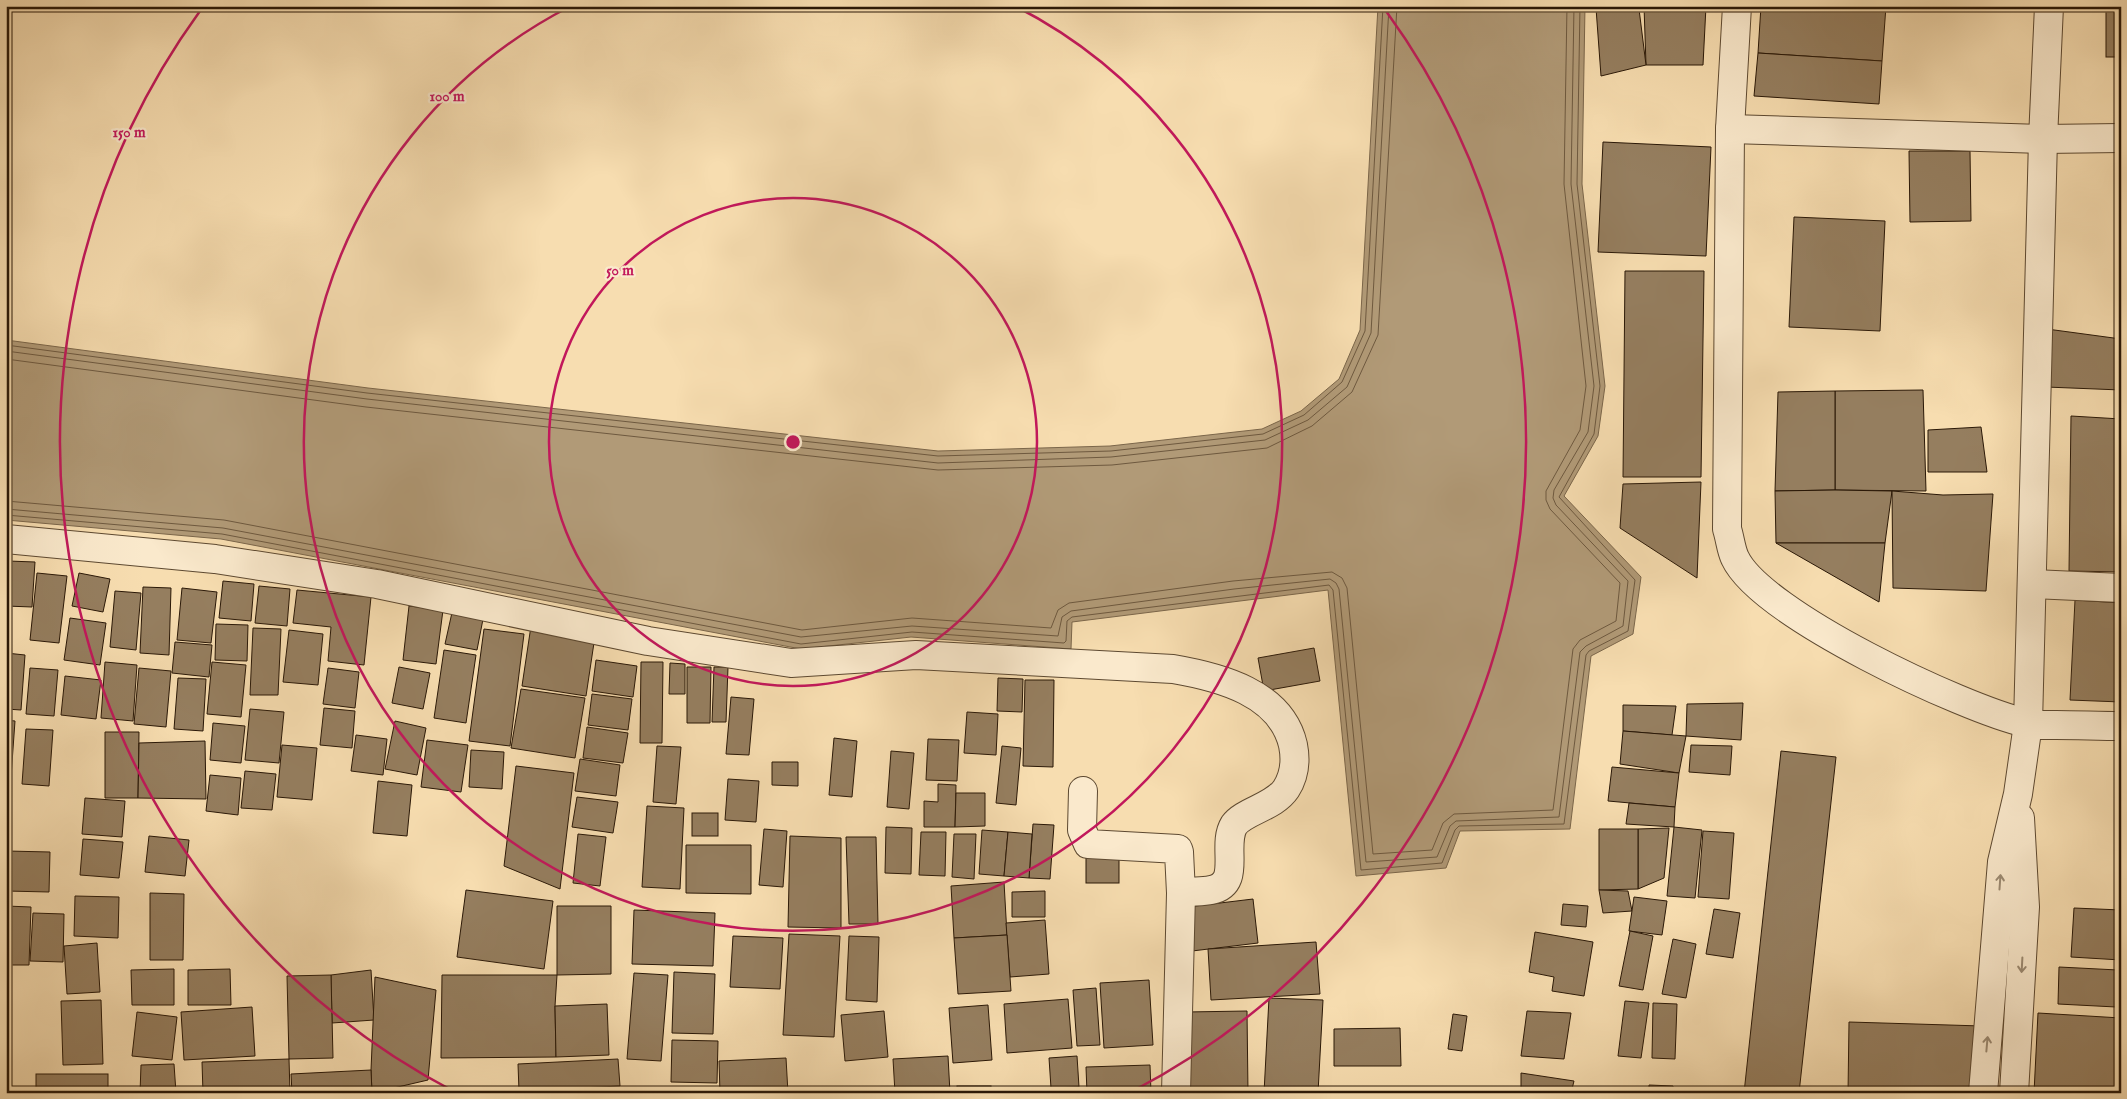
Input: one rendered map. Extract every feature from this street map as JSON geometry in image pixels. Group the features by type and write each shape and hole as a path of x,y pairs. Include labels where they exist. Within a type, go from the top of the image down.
{"street":[{"path":"1737,6 1730,129 1727,529 1735,558 1754,582 1792,613 1837,640 1908,676 1998,716 2028,724 2121,726"},
{"path":"1983,1093 2002,862 2018,794 2028,724 2043,139 2049,6"},
{"path":"1730,129 2043,139 2121,138"},
{"path":"6,539 215,559 377,584 648,641 791,663 916,655 1173,669 1205,675 1248,691 1275,710 1289,730 1296,758 1293,774 1286,790 1268,804 1241,818 1233,826 1229,841 1229,876 1224,885 1211,890 1181,893"},
{"path":"2033,584 2121,588"},
{"path":"1083,791 1082,830 1088,844 1178,849 1181,857 1176,1093"},
{"path":"2014,1093 2024,924 2023,860 2018,794"},
{"path":"1997,921 2024,924"}],"water":[{"path":"1378,6 1585,6 1582,184 1605,386 1598,436 1564,496 1641,577 1633,634 1591,656 1570,829 1460,831 1446,868 1356,876 1328,590 1072,622 1071,649 911,637 801,649 221,539 6,520 6,340 368,388 938,451 1110,446 1262,429 1301,411 1339,379 1360,330"}],"building":[{"path":"1596,6 1639,6 1639,9"},
{"path":"1644,6 1706,6 1703,65 1646,65"},
{"path":"1761,6 1886,6 1882,61 1758,53"},
{"path":"2106,6 2121,6 2121,57 2106,57"},
{"path":"1596,8 1639,9 1646,65 1601,76"},
{"path":"1758,53 1882,61 1879,104 1754,96"},
{"path":"1603,142 1711,147 1706,256 1598,252"},
{"path":"1909,151 1970,151 1971,221 1910,222"},
{"path":"1794,217 1885,221 1880,331 1789,327"},
{"path":"1625,271 1704,271 1701,477 1623,477"},
{"path":"2047,329 2121,339 2121,390 2046,387"},
{"path":"1923,390 1926,491 1835,490 1835,391"},
{"path":"1835,391 1835,490 1775,491 1778,392"},
{"path":"2071,416 2121,419 2121,572 2069,571"},
{"path":"1981,427 1987,472 1928,472 1928,430"},
{"path":"1701,482 1697,578 1620,528 1623,484"},
{"path":"1775,491 1892,491 1885,543 1776,543"},
{"path":"1892,491 1943,495 1993,494 1986,591 1893,588"},
{"path":"1776,543 1885,543 1879,602"},
{"path":"8,561 35,562 32,607 6,606"},
{"path":"37,573 67,576 59,643 30,640"},
{"path":"79,573 110,579 103,612 72,606"},
{"path":"223,581 254,584 251,621 219,618"},
{"path":"259,586 290,589 287,626 255,623"},
{"path":"143,587 171,588 169,655 140,653"},
{"path":"182,588 217,592 211,643 177,640"},
{"path":"297,590 371,597 364,665 328,661 331,627 293,623"},
{"path":"115,591 141,593 136,650 110,647"},
{"path":"2075,600 2121,603 2121,702 2070,700"},
{"path":"409,606 443,610 436,664 403,660"},
{"path":"453,608 484,614 477,650 445,644"},
{"path":"70,618 106,623 100,665 64,660"},
{"path":"216,624 248,625 247,661 215,660"},
{"path":"531,626 595,636 586,696 522,686"},
{"path":"253,628 281,629 278,695 250,695"},
{"path":"484,629 524,634 510,746 469,741"},
{"path":"289,630 323,634 318,685 283,682"},
{"path":"175,642 212,645 209,677 172,673"},
{"path":"1314,648 1320,681 1264,691 1258,658"},
{"path":"444,650 476,655 466,723 434,718"},
{"path":"6,653 25,655 21,710 6,709"},
{"path":"596,660 637,666 633,697 592,691"},
{"path":"105,662 137,665 133,721 101,718"},
{"path":"212,662 246,665 241,717 207,714"},
{"path":"641,662 663,662 662,743 640,743"},
{"path":"670,663 685,664 685,694 669,694"},
{"path":"399,667 430,673 423,709 392,703"},
{"path":"687,667 711,667 710,723 687,723"},
{"path":"714,667 728,667 726,722 712,722"},
{"path":"30,668 58,670 54,716 26,714"},
{"path":"139,668 171,671 166,727 134,724"},
{"path":"328,668 359,672 355,708 323,704"},
{"path":"65,676 101,680 96,719 61,715"},
{"path":"178,678 206,679 203,731 174,729"},
{"path":"998,678 1023,679 1022,712 997,711"},
{"path":"1025,680 1054,680 1053,767 1023,766"},
{"path":"521,689 585,698 575,758 511,748"},
{"path":"592,694 632,699 628,730 588,725"},
{"path":"731,697 754,699 749,755 726,754"},
{"path":"1743,703 1741,740 1686,736 1687,704"},
{"path":"1623,705 1676,706 1672,735 1623,731"},
{"path":"324,708 355,711 352,748 320,745"},
{"path":"250,709 284,712 279,763 245,760"},
{"path":"967,712 998,714 996,755 964,753"},
{"path":"6,720 15,721 11,777 6,776"},
{"path":"395,721 426,728 417,775 385,769"},
{"path":"213,723 245,726 241,763 210,760"},
{"path":"587,727 628,733 623,763 583,758"},
{"path":"26,729 53,730 49,786 22,784"},
{"path":"1623,731 1686,736 1679,773 1620,764"},
{"path":"105,732 139,732 138,798 105,798"},
{"path":"356,735 387,739 383,775 351,771"},
{"path":"834,738 857,741 852,797 829,795"},
{"path":"928,739 959,740 957,781 926,780"},
{"path":"427,740 468,745 461,792 421,787"},
{"path":"205,741 206,799 138,798 139,743"},
{"path":"282,745 317,748 312,800 277,797"},
{"path":"1691,745 1732,746 1730,775 1689,772"},
{"path":"657,746 681,747 676,804 653,802"},
{"path":"1002,746 1021,748 1016,805 996,803"},
{"path":"471,750 504,752 502,789 469,787"},
{"path":"891,751 914,753 909,809 887,807"},
{"path":"1781,751 1836,757 1799,1093 1744,1093"},
{"path":"580,759 620,765 616,796 575,791"},
{"path":"772,762 798,762 798,786 772,785"},
{"path":"516,766 574,773 560,889 504,866"},
{"path":"1612,767 1679,773 1675,807 1608,801"},
{"path":"245,771 276,774 272,810 241,808"},
{"path":"210,775 241,778 238,815 206,811"},
{"path":"728,779 759,781 756,822 725,820"},
{"path":"378,781 412,785 407,836 373,833"},
{"path":"938,784 956,785 955,827 924,827 924,801 938,802"},
{"path":"956,793 985,793 985,826 955,827"},
{"path":"577,797 618,802 613,833 572,827"},
{"path":"85,798 125,801 122,837 82,834"},
{"path":"1629,803 1675,807 1674,827 1626,824"},
{"path":"647,806 684,808 680,889 642,887"},
{"path":"692,813 718,813 718,836 692,836"},
{"path":"1033,824 1054,825 1050,879 1029,878"},
{"path":"886,827 912,828 911,874 885,873"},
{"path":"1674,827 1702,830 1695,898 1667,896"},
{"path":"1669,828 1664,878 1638,889 1638,829"},
{"path":"764,829 787,831 783,887 759,885"},
{"path":"1599,829 1638,829 1638,889 1599,890"},
{"path":"982,830 1008,832 1004,876 979,874"},
{"path":"1703,831 1734,833 1729,899 1698,897"},
{"path":"921,832 946,832 945,876 919,875"},
{"path":"1008,832 1032,834 1029,878 1004,876"},
{"path":"578,834 606,837 600,886 573,883"},
{"path":"954,834 976,834 974,879 952,877"},
{"path":"149,836 189,840 185,876 145,872"},
{"path":"790,836 841,838 841,928 788,927"},
{"path":"846,837 876,837 878,924 849,924"},
{"path":"83,839 123,842 119,878 80,875"},
{"path":"686,845 751,845 751,894 686,893"},
{"path":"7,851 50,852 49,892 6,891"},
{"path":"1086,858 1119,858 1119,883 1086,883"},
{"path":"1004,882 1007,935 954,938 951,886"},
{"path":"466,890 553,901 544,969 457,957"},
{"path":"1599,890 1628,891 1632,911 1603,913"},
{"path":"1045,891 1045,917 1012,917 1012,892"},
{"path":"150,893 184,894 183,960 150,960"},
{"path":"75,896 119,897 118,938 74,936"},
{"path":"1634,897 1667,901 1662,935 1629,931"},
{"path":"1253,899 1258,943 1192,951 1187,907"},
{"path":"1563,904 1588,906 1586,927 1561,925"},
{"path":"6,906 31,907 29,965 6,965"},
{"path":"557,906 611,906 611,974 557,975"},
{"path":"2074,908 2121,910 2121,960 2071,957"},
{"path":"1714,909 1740,913 1733,958 1706,954"},
{"path":"634,910 715,913 713,966 632,964"},
{"path":"33,913 64,914 63,962 30,961"},
{"path":"1045,920 1049,974 1010,977 1006,923"},
{"path":"1630,931 1653,936 1643,990 1619,986"},
{"path":"1535,932 1593,942 1584,996 1552,991 1554,977 1529,972"},
{"path":"789,934 840,936 834,1037 783,1035"},
{"path":"1007,935 1011,991 958,994 954,938"},
{"path":"733,936 783,938 780,989 730,987"},
{"path":"849,936 879,937 877,1002 846,1000"},
{"path":"1673,939 1696,944 1686,998 1662,994"},
{"path":"1316,942 1320,994 1211,1000 1208,949"},
{"path":"97,943 100,992 67,994 64,946"},
{"path":"2059,967 2118,970 2116,1007 2058,1004"},
{"path":"174,969 174,1005 132,1005 131,970"},
{"path":"230,969 231,1005 188,1005 188,970"},
{"path":"371,970 374,1020 332,1023 331,975"},
{"path":"674,972 715,974 713,1034 672,1033"},
{"path":"634,973 668,975 661,1061 627,1059"},
{"path":"331,975 333,1058 289,1059 287,976"},
{"path":"442,975 557,975 555,1006 556,1057 441,1058"},
{"path":"375,977 436,990 428,1080 372,1093 371,1070"},
{"path":"1149,980 1153,1045 1104,1048 1100,983"},
{"path":"1096,988 1100,1045 1077,1046 1073,990"},
{"path":"1269,998 1323,1000 1318,1093 1264,1093"},
{"path":"1068,999 1072,1048 1007,1053 1004,1004"},
{"path":"101,1000 103,1064 63,1065 61,1001"},
{"path":"1625,1001 1649,1003 1641,1058 1618,1056"},
{"path":"1653,1003 1677,1004 1675,1059 1652,1058"},
{"path":"607,1004 609,1055 556,1057 555,1006"},
{"path":"988,1005 992,1060 953,1063 949,1008"},
{"path":"252,1007 255,1056 184,1060 181,1012"},
{"path":"884,1011 888,1057 845,1061 841,1015"},
{"path":"1247,1011 1248,1093 1187,1093 1186,1012"},
{"path":"1527,1011 1571,1013 1564,1059 1521,1056"},
{"path":"137,1012 177,1017 172,1060 132,1056"},
{"path":"2038,1013 2121,1018 2121,1093 2034,1093"},
{"path":"1453,1014 1467,1016 1462,1051 1448,1049"},
{"path":"1849,1022 1982,1026 1980,1093 1848,1093"},
{"path":"1400,1028 1401,1066 1334,1066 1334,1029"},
{"path":"672,1040 718,1041 717,1083 671,1082"},
{"path":"948,1056 950,1093 895,1093 893,1059"},
{"path":"1077,1056 1079,1087 1051,1088 1049,1058"},
{"path":"786,1058 788,1093 720,1093 719,1061"},
{"path":"289,1059 290,1093 203,1093 202,1062"},
{"path":"618,1059 620,1086 519,1091 518,1064"},
{"path":"174,1064 176,1093 140,1093 141,1065"},
{"path":"1150,1065 1151,1093 1087,1093 1086,1067"},
{"path":"371,1070 372,1093 292,1093 291,1074"},
{"path":"1521,1073 1574,1081 1571,1093 1521,1093"},
{"path":"36,1074 108,1074 108,1093 36,1093"},
{"path":"1649,1085 1673,1086 1673,1093 1649,1093"},
{"path":"957,1086 991,1086 991,1093 957,1093"},
{"path":"631,1090 678,1090 678,1093 631,1093"}]}
